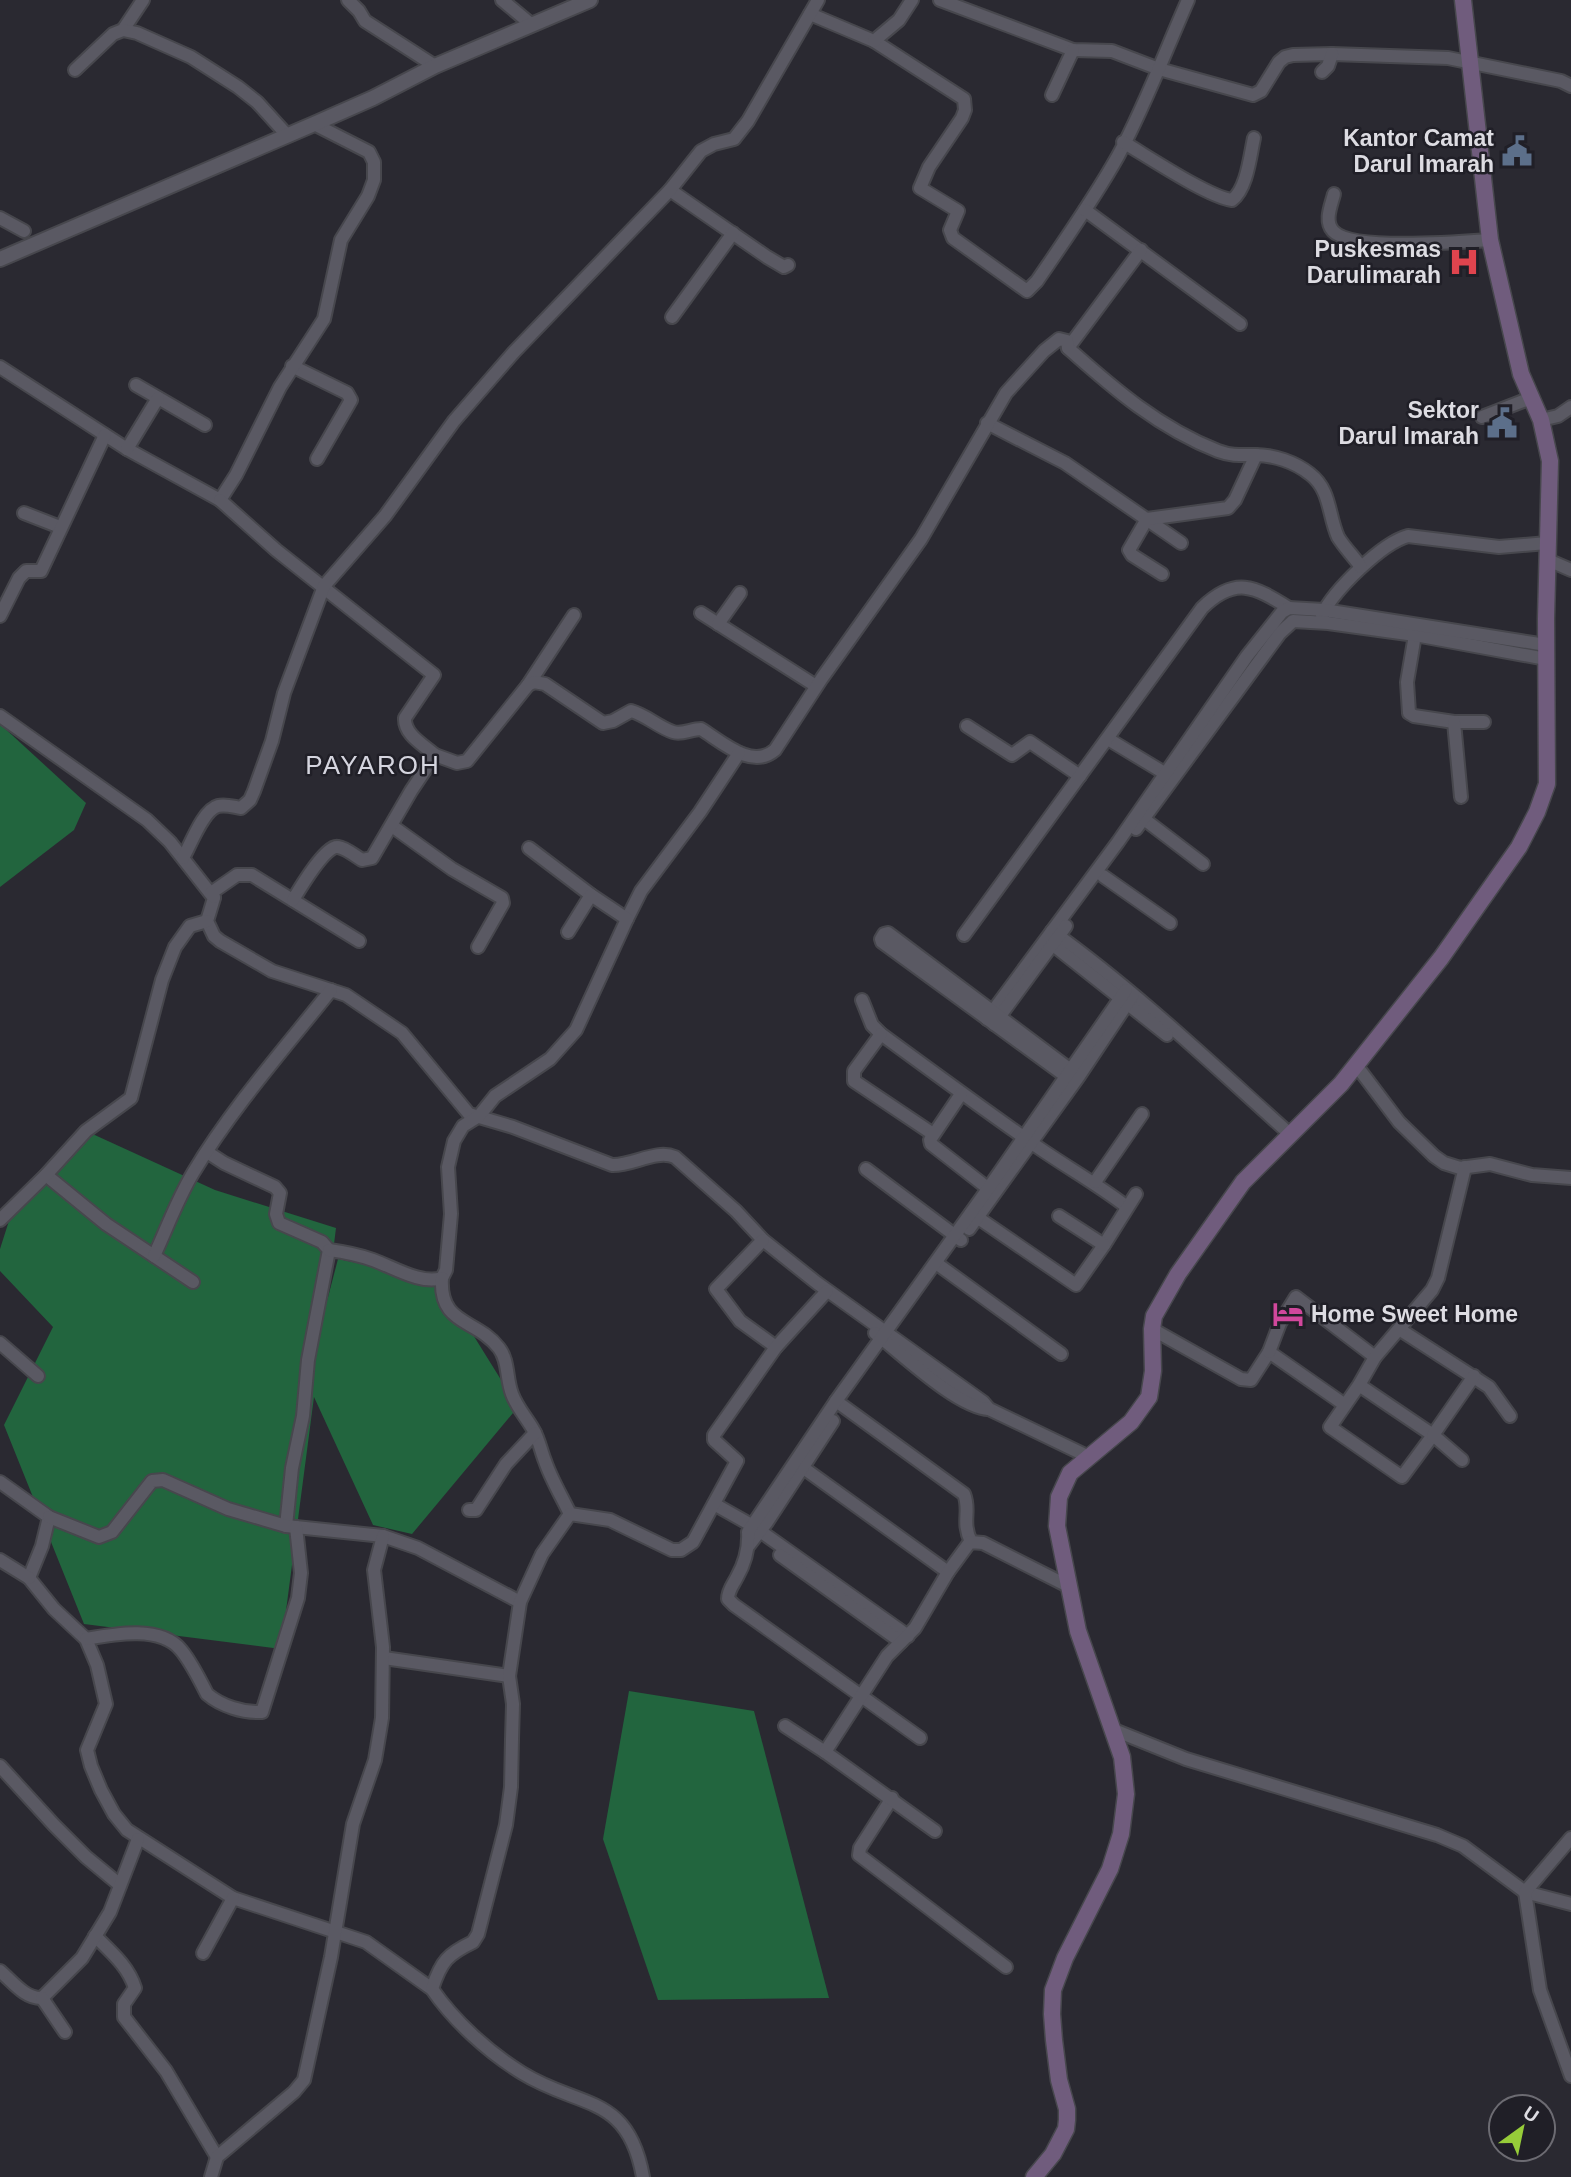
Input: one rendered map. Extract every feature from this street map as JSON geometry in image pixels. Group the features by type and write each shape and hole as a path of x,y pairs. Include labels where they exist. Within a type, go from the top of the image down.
{"main road":[{"path":"1034,2177 1053,2154 1066,2129 1067,2109 1059,2080 1054,2040 1054,1990 1065,1958 1110,1869 1121,1834 1126,1794 1122,1758 1114,1730 1078,1631 1057,1526 1059,1497 1070,1473 1131,1422 1149,1396 1153,1371 1154,1316 1210,1227 1243,1182 1356,1065 1474,912 1518,847 1537,812 1548,784 1546,652 1550,461 1541,420 1521,374 1490,240 1463,0"}],"street":[{"path":"123,30 143,0"},
{"path":"348,0 365,21 435,66"},
{"path":"502,0 532,25"},
{"path":"0,259 314,124 435,66 590,0"},
{"path":"183,858 208,811 224,805 242,808 250,800 272,741 284,693 324,586 385,516 454,421 514,352 670,190 701,151 714,144 734,139 748,121 818,0"},
{"path":"874,41 899,20 912,0"},
{"path":"940,0 1073,50 1112,51 1159,69 1253,95 1261,91 1273,68 1284,57 1332,54 1429,57 1471,62 1571,86"},
{"path":"810,14 874,41 965,102 962,118 929,167 919,188 958,211 950,230 953,238 1027,291 1037,281 1085,210 1124,142 1159,69 1182,1"},
{"path":"75,70 113,34 123,30 137,33 191,57 238,87 257,102 287,135"},
{"path":"1052,94 1073,50"},
{"path":"1322,72 1328,66 1332,54"},
{"path":"220,500 292,366 324,319 341,240 368,196 374,180 374,162 369,152 314,124"},
{"path":"1124,142 1205,189 1232,200 1244,186 1254,138"},
{"path":"670,190 775,262 784,267 788,265"},
{"path":"1334,194 1329,222 1332,230 1340,236 1376,243 1490,240"},
{"path":"1085,210 1240,324"},
{"path":"0,218 24,231"},
{"path":"672,317 733,233"},
{"path":"1068,348 1142,250"},
{"path":"528,685 537,682 545,684 603,723 613,721 631,711 671,732 701,729 739,753 756,758 767,756 775,750 816,686 921,539 1006,393 1044,351 1059,339 1067,341 1068,348 1105,381 1161,424 1219,451 1237,456 1272,457 1312,475 1323,488 1338,537 1361,567"},
{"path":"292,366 347,393 351,400 317,459"},
{"path":"1,371 127,449 220,500 276,550 434,676 404,723 411,735 435,755 457,763 467,761 528,685 574,615"},
{"path":"136,385 205,425"},
{"path":"127,449 158,398"},
{"path":"1482,417 1531,398"},
{"path":"1541,420 1558,416 1571,407"},
{"path":"987,424 1065,463 1181,542"},
{"path":"0,616 19,578 26,571 41,571 105,435"},
{"path":"1147,519 1228,508 1235,500 1256,455"},
{"path":"24,513 60,527"},
{"path":"1147,519 1129,550 1132,555 1162,574"},
{"path":"1321,616 1361,567 1398,539 1408,536 1499,547 1547,543"},
{"path":"1548,561 1571,570"},
{"path":"964,935 1187,627 1214,596 1227,589 1247,587 1260,590 1289,608 1415,635 1546,652"},
{"path":"719,624 740,593"},
{"path":"1052,937 1103,876 1144,819 1247,656 1282,612 1289,608"},
{"path":"701,613 816,686"},
{"path":"993,1018 1169,776 1288,624 1298,619 1321,616 1546,652"},
{"path":"1415,635 1407,682 1409,713 1454,722 1484,722"},
{"path":"0,716 147,820 183,858 214,898"},
{"path":"1454,722 1461,797"},
{"path":"967,726 1012,755 1030,742 1080,776"},
{"path":"1108,739 1169,776"},
{"path":"570,1514 545,1463 536,1433 518,1408 510,1391 500,1350 491,1340 447,1309 441,1293 451,1214 448,1167 454,1141 463,1126 479,1116 495,1096 550,1059 576,1030 641,891 685,834 739,753"},
{"path":"292,900 314,867 332,847 337,846 367,860 372,858 435,755"},
{"path":"1144,819 1203,864"},
{"path":"392,826 452,869 502,898 503,903 478,947"},
{"path":"530,848 627,919"},
{"path":"359,941 252,875 237,875 211,893 214,898 207,921 214,936 272,971 346,995 402,1033 466,1112 611,1165 627,1165 666,1153 675,1157 736,1211 764,1240 886,1337 983,1402 989,1409 1089,1457"},
{"path":"1103,876 1170,923"},
{"path":"568,932 591,895"},
{"path":"0,1220 86,1131 131,1098 153,1007 171,955 190,926 207,921"},
{"path":"993,1018 887,933 884,934 882,942 1072,1076"},
{"path":"1052,937 1216,1071 1287,1138"},
{"path":"154,1256 186,1186 207,1152 258,1080 331,990"},
{"path":"920,1738 734,1605 728,1599 728,1591 742,1568 753,1534 839,1404 992,1191 1127,996"},
{"path":"862,1000 872,1025 881,1034 961,1094 1027,1140 1095,1182 1127,1207"},
{"path":"881,1034 854,1072 854,1081 933,1134"},
{"path":"1356,1065 1399,1122 1444,1163 1465,1167 1490,1164 1532,1175 1571,1178"},
{"path":"961,1094 933,1134 931,1144 992,1191"},
{"path":"1095,1182 1142,1114"},
{"path":"207,1152 275,1187 280,1193 276,1214 279,1223 322,1242 329,1250 374,1261 413,1276 442,1278"},
{"path":"1465,1167 1438,1278 1432,1290 1375,1357 1330,1427 1402,1477 1475,1376"},
{"path":"866,1169 958,1238"},
{"path":"46,1175 106,1224 193,1282"},
{"path":"974,1216 1076,1285 1136,1194"},
{"path":"1059,1216 1104,1245"},
{"path":"764,1240 716,1289 740,1321 776,1347"},
{"path":"86,1639 149,1634 168,1639 180,1649 207,1694 213,1699 220,1704 262,1713 298,1598 301,1573 291,1526 292,1468 303,1416 308,1360 329,1250"},
{"path":"939,1264 1061,1354"},
{"path":"570,1514 626,1525 661,1546 681,1550 694,1542 737,1461 718,1445 714,1435 776,1347 833,1295"},
{"path":"1152,1329 1241,1379 1251,1380 1269,1352 1280,1323 1296,1297 1375,1357"},
{"path":"1399,1329 1475,1376 1489,1387 1510,1416"},
{"path":"0,1343 38,1376"},
{"path":"1269,1352 1345,1405"},
{"path":"1359,1385 1433,1435 1462,1460"},
{"path":"839,1404 964,1494 967,1501 965,1530 971,1542"},
{"path":"469,1510 476,1510 506,1464 536,1433"},
{"path":"799,1465 948,1572"},
{"path":"0,1482 49,1517 99,1537 112,1532 152,1480 169,1481 228,1509 291,1526 383,1536 418,1548 520,1602"},
{"path":"715,1504 737,1518 753,1534 905,1639"},
{"path":"432,1989 436,1976 449,1955 473,1942 478,1934 506,1825 511,1787 513,1704 509,1676 520,1602 542,1555 570,1514"},
{"path":"29,1578 42,1546 49,1517"},
{"path":"211,2177 217,2157 294,2092 304,2080 335,1931 353,1824 375,1760 382,1718 384,1658 374,1570 383,1536"},
{"path":"825,1752 887,1656 905,1639 964,1548 971,1542 983,1543 1068,1586"},
{"path":"0,1560 29,1578 54,1609 86,1639 97,1665 106,1704 87,1750 91,1766 114,1814 138,1839 233,1898 366,1942 432,1989 463,2025 521,2073 553,2089 601,2107 616,2117 635,2146 643,2177"},
{"path":"384,1658 509,1676"},
{"path":"785,1726 892,1798 935,1831"},
{"path":"1114,1730 1186,1759 1437,1835 1463,1846 1525,1892 1571,1904"},
{"path":"0,1766 86,1857 120,1885"},
{"path":"892,1798 860,1848 859,1855 1006,1967"},
{"path":"1571,1838 1525,1892 1540,1990 1571,2076"},
{"path":"0,1970 26,1994 42,1998 82,1958 95,1937 110,1912 138,1839"},
{"path":"203,1953 233,1898"},
{"path":"95,1937 124,1966 132,1978 135,1988 124,2004 124,2017 166,2071 217,2157"},
{"path":"42,1998 65,2032"}],"green space":[{"path":"0,724 86,803 74,830 0,887"},
{"path":"86,1131 215,1190 336,1228 327,1301 338,1259 439,1280 518,1407 412,1534 373,1525 314,1397 281,1649 84,1624 4,1425 53,1327 0,1271 0,1249 14,1205"},
{"path":"629,1691 754,1711 829,1998 658,2000 603,1839"}],"place":[{"name":"Kantor Camat Darul Imarah","path":"1517,151"},
{"name":"Puskesmas Darulimarah","path":"1464,262"},
{"name":"Sektor Darul Imarah","path":"1502,423"},
{"name":"Home Sweet Home","path":"1288,1314"}],"district":[{"name":"PAYAROH","path":"373,765"}]}
